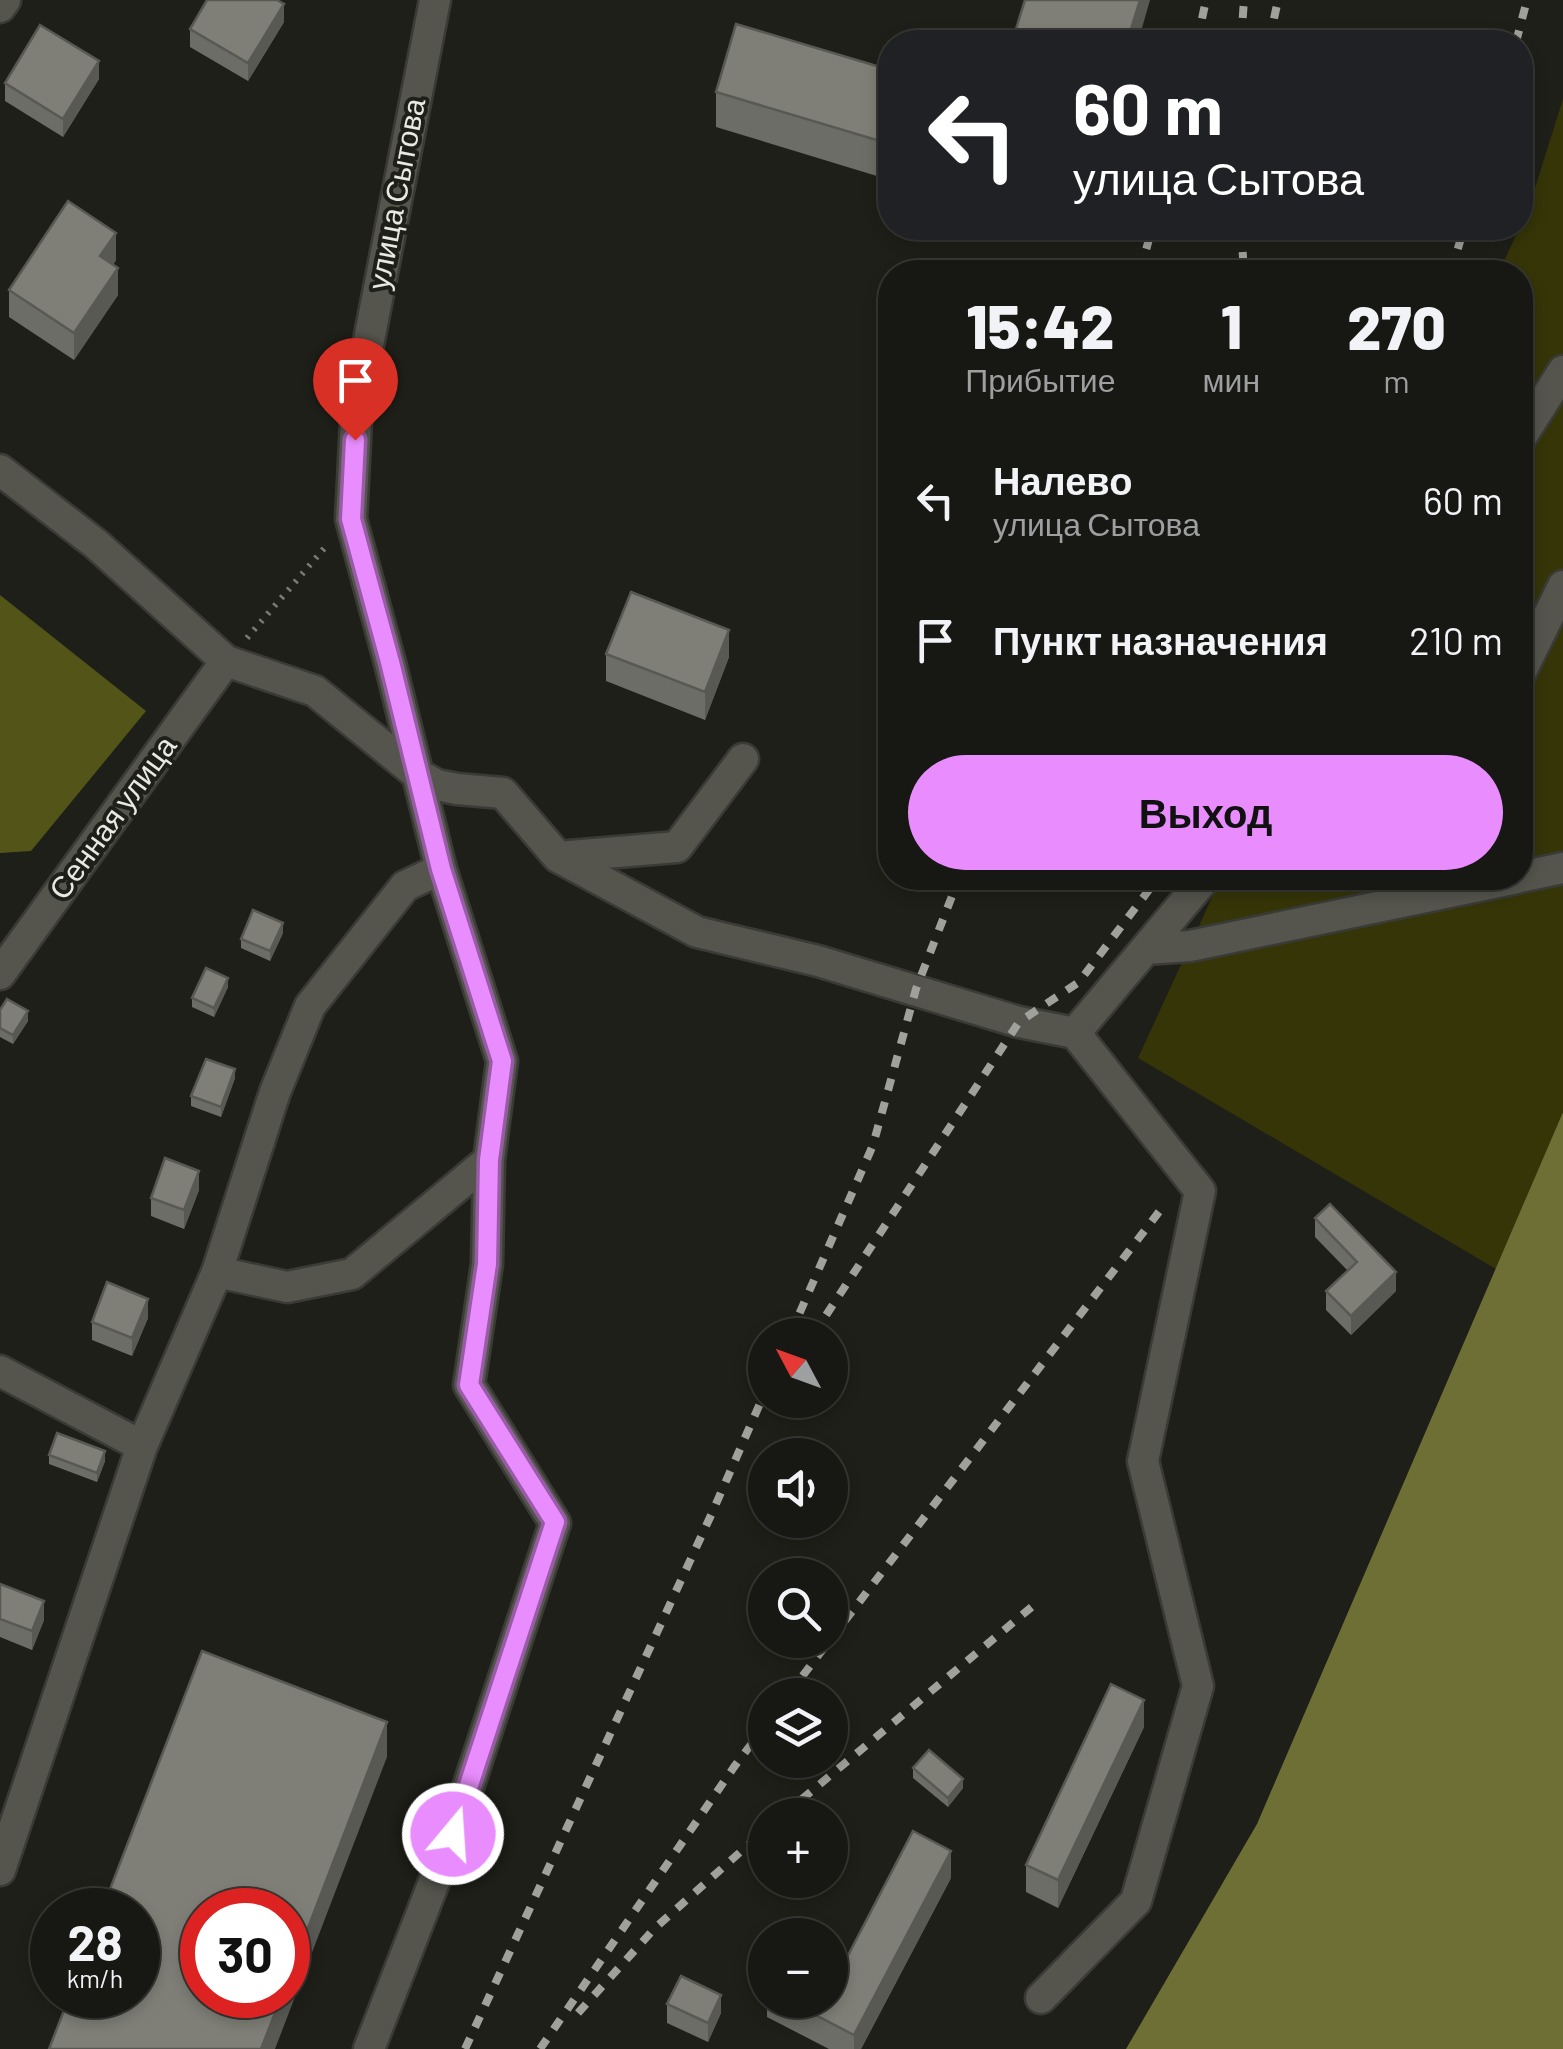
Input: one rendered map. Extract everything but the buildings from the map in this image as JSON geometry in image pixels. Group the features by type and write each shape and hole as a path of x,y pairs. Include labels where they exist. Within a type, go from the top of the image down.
{"street":[{"path":"0,7 5,0"},
{"name":"улица Сытова","path":"369,2049 453,1834 555,1522 469,1385 487,1264 489,1160 502,1061 441,869 351,519 357,402 435,0"},
{"path":"1533,418 1563,371"},
{"path":"0,470 96,544 226,661 315,691 416,774 457,789 503,793 558,858 697,932 818,961 1019,1022 1074,1032 1200,1191 1143,1460 1198,1686 1136,1902 1041,1998"},
{"path":"1533,647 1563,586"},
{"name":"Сенная улица","path":"0,974 226,661"},
{"path":"558,858 677,846 743,759"},
{"path":"1533,874 1563,868"},
{"path":"0,1870 142,1446 217,1272 275,1092 310,1006 405,886 441,869"},
{"path":"1074,1032 1195,890"},
{"path":"1146,949 1190,946 1410,890"},
{"path":"217,1272 287,1287 352,1274 489,1160"},
{"path":"0,1371 142,1446"}],"path":[{"path":"226,661 351,519"}],"shaded area":[{"path":"1563,99 1563,1112 1496,1269 1138,1058 1215,890 1533,890 1533,260 1505,260 1514,240 1533,240 1533,194"},
{"path":"0,595 146,711 31,851 0,853"},
{"path":"1563,1112 1563,2049 1126,2049 1257,1824"}],"railway":[{"path":"1200,30 1206,0"},
{"path":"1242,30 1244,0"},
{"path":"1272,30 1278,0"},
{"path":"1519,30 1527,0"},
{"path":"1143,260 1149,240"},
{"path":"1242,240 1243,260"},
{"path":"1455,260 1460,240"},
{"path":"797,1318 873,1145 916,989 954,890"},
{"path":"824,1318 1019,1022 1079,982 1149,890"},
{"path":"848,1617 1165,1204"},
{"path":"465,2049 754,1418"},
{"path":"803,1798 1034,1605"},
{"path":"801,1678 816,1658"},
{"path":"540,2049 748,1748"},
{"path":"578,2013 654,1929 748,1845"}],"route":[{"path":"355,440 351,519 441,869 502,1061 489,1160 487,1264 469,1385 555,1522 453,1834"}]}
